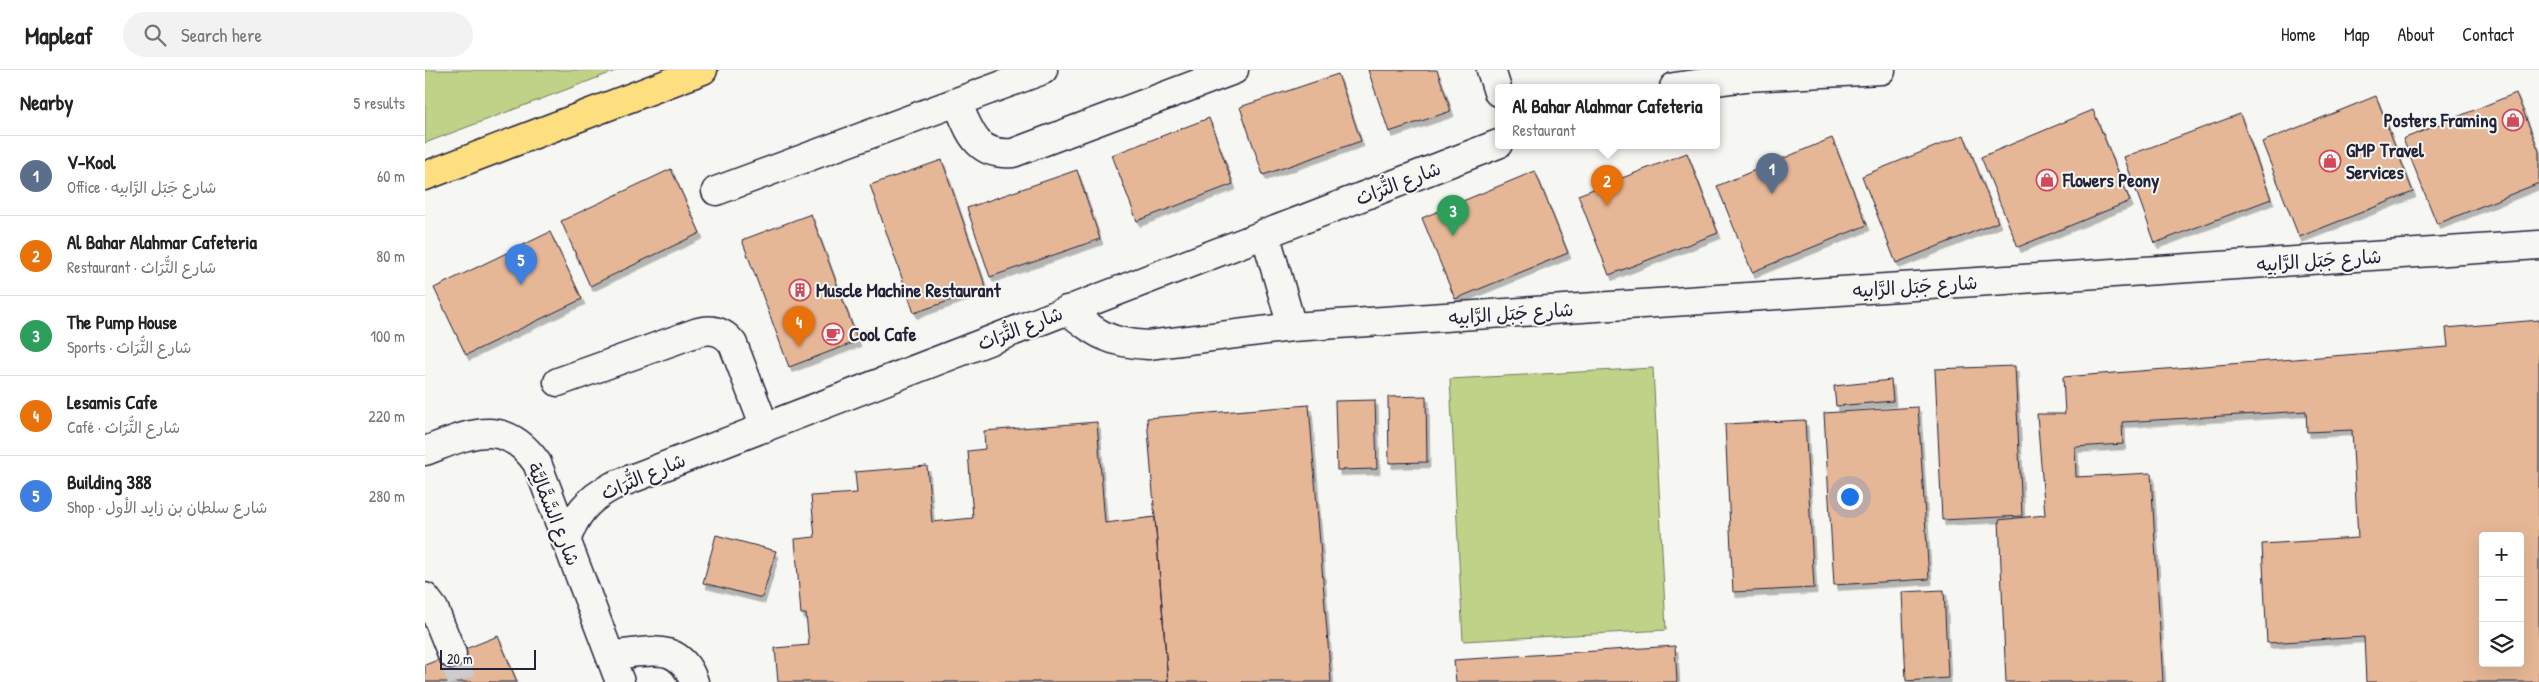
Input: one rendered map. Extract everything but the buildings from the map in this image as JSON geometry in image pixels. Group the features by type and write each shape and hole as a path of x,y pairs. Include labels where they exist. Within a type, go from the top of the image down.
{"main road":[{"path":"425,176 703,70"}],"street":[{"path":"716,191 1043,70"},
{"path":"957,102 973,137 979,144 995,152 1013,153 1234,70"},
{"path":"1491,70 1495,84"},
{"path":"1695,84 1745,77 1881,70"},
{"name":"شارع التُّرَاث","path":"566,542 572,524 582,508 596,494 613,486 1495,145"},
{"path":"1265,233 1292,327"},
{"name":"شارع جَبَل الرَّابيه","path":"1067,310 1099,335 1129,344 1167,344 1292,327 2539,246"},
{"path":"558,382 698,332 712,330 727,337 733,344 765,428"},
{"name":"شارع السَّمَّالِيَّة","path":"425,451 478,432 492,432 518,442 537,463 620,682"},
{"path":"425,597 434,609 452,654"},
{"path":"610,655 667,652 684,661 694,682"}],"green space":[{"path":"425,70 618,70 425,143"},
{"path":"1653,368 1666,630 1463,641 1450,379"}],"tunnel":[{"path":"452,654 462,682"}],"place":[{"name":"Posters Framing","path":"2513,120"},
{"name":"GMP Travel Services","path":"2330,161"},
{"name":"Flowers Peony","path":"2047,180"},
{"name":"V-Kool","path":"1772,194"},
{"name":"Al Bahar Alahmar Cafeteria","path":"1607,206"},
{"name":"The Pump House","path":"1453,236"},
{"name":"Building 388","path":"521,285"},
{"name":"Muscle Machine Restaurant","path":"800,290"},
{"name":"Cool Cafe","path":"833,334"},
{"name":"Lesamis Cafe","path":"799,347"}]}
